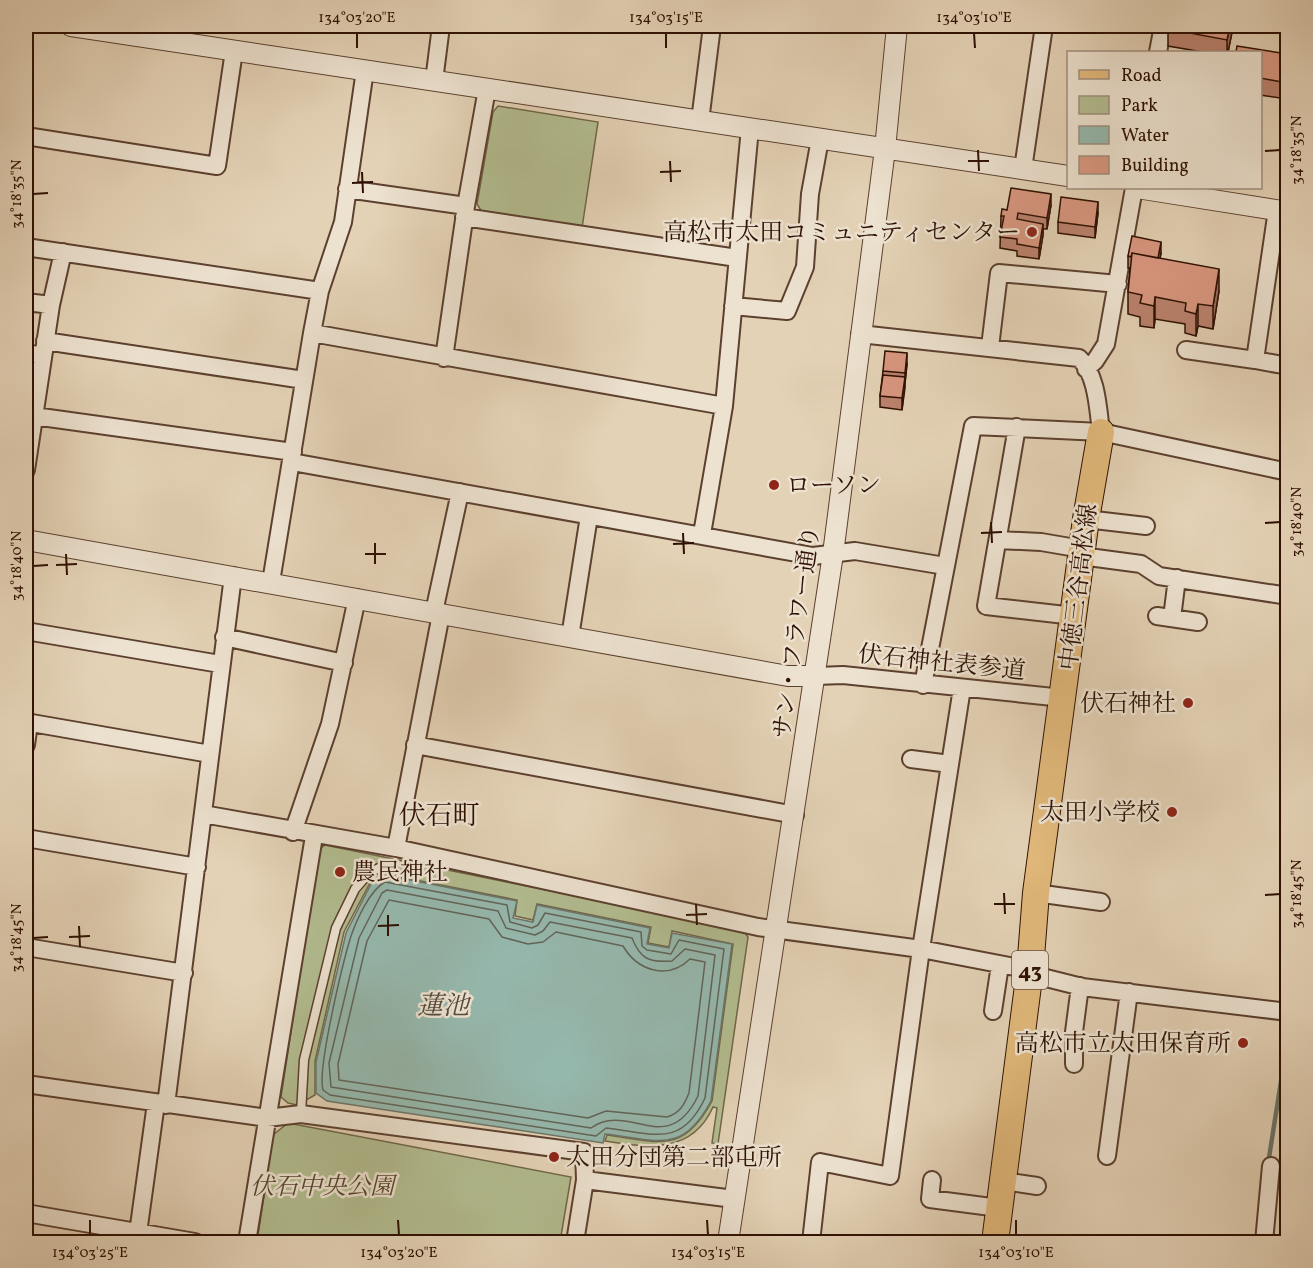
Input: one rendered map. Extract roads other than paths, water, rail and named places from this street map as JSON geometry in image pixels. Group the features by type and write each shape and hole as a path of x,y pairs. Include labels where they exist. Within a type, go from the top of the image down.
{"main road":[{"name":"中徳三谷高松線","path":"995,1242 1030,972 1036,893 1081,553 1101,432"}],"street":[{"path":"71,26 1067,176"},
{"path":"434,81 441,26"},
{"path":"700,121 712,26"},
{"name":"サン・フラワー通り","path":"728,1242 774,928 795,814 833,554 885,149 897,26"},
{"path":"1023,169 1044,26"},
{"path":"1158,51 1162,26"},
{"path":"26,136 217,165 234,51"},
{"path":"271,582 312,333 321,291 343,222 365,70"},
{"path":"444,358 465,212 488,89"},
{"path":"702,534 724,406 750,128"},
{"path":"734,306 788,311 805,267 810,194 820,139"},
{"path":"347,189 465,212 737,258"},
{"path":"1086,369 1106,344 1136,189"},
{"path":"1142,189 1282,211 1255,360"},
{"path":"26,247 321,291"},
{"path":"26,470 51,305 63,252"},
{"path":"990,347 999,273 1118,284"},
{"path":"26,302 51,305"},
{"path":"312,333 724,406"},
{"path":"860,334 1074,356 1083,360 1096,397 1101,432"},
{"path":"26,353 44,349 304,380"},
{"path":"1186,350 1287,366"},
{"path":"34,416 293,457 460,492 702,534 813,556 855,551 945,566"},
{"path":"923,685 973,426 1101,432 1287,472"},
{"path":"1017,427 986,606 1074,616"},
{"path":"396,848 460,492"},
{"path":"570,637 589,516"},
{"path":"1086,519 1146,526"},
{"path":"26,540 788,676 816,676"},
{"path":"998,540 1041,542 1081,553 1141,564 1159,576 1287,596"},
{"path":"138,1233 184,973 220,664 233,576"},
{"path":"1177,578 1165,617 1198,622"},
{"path":"293,832 330,724 357,598"},
{"path":"26,631 220,664"},
{"path":"224,637 344,663"},
{"name":"伏石神社表参道","path":"816,676 843,675 1063,698"},
{"path":"811,1242 820,1162 890,1176 921,949 962,688"},
{"path":"26,745 27,722 210,754"},
{"path":"416,745 795,814"},
{"path":"911,759 950,764"},
{"path":"202,814 314,836 396,848 758,927 921,949 1000,965 1080,986 1287,1012"},
{"path":"247,1242 314,836"},
{"path":"26,838 197,867"},
{"path":"1036,893 1101,902"},
{"path":"26,947 184,973"},
{"path":"993,1011 1000,965"},
{"path":"1074,1064 1074,1032 1080,986"},
{"path":"1107,1156 1129,992"},
{"path":"26,1084 267,1118 301,1114 584,1152 585,1180 575,1242"},
{"path":"1264,1242 1271,1166"},
{"path":"585,1180 734,1198"},
{"path":"932,1180 930,1199 999,1208"},
{"path":"1003,1181 1037,1186"},
{"path":"26,1213 195,1242"}],"lane":[{"path":"301,1114 304,1060 336,928 355,889 369,873 381,867"}],"water":[{"name":"蓮池","path":"385,875 517,901 513,918 533,922 537,905 650,928 647,944 669,948 672,933 732,944 711,1101 700,1118 690,1130 679,1137 654,1140 605,1134 603,1143 327,1101 316,1093 316,1062 346,933 372,882"}],"waterway":[{"path":"1268,1164 1288,1037"}],"place":[{"name":"高松市太田コミュニティセンター","path":"1032,232"},
{"name":"ローソン","path":"774,485"},
{"name":"伏石神社","path":"1188,703"},
{"name":"太田小学校","path":"1172,812"},
{"name":"農民神社","path":"340,872"},
{"name":"高松市立太田保育所","path":"1243,1043"},
{"name":"太田分団第二部屯所","path":"554,1157"}],"district":[{"name":"伏石町","path":"439,815"}],"park label":[{"name":"伏石中央公園","path":"322,1186"}]}
